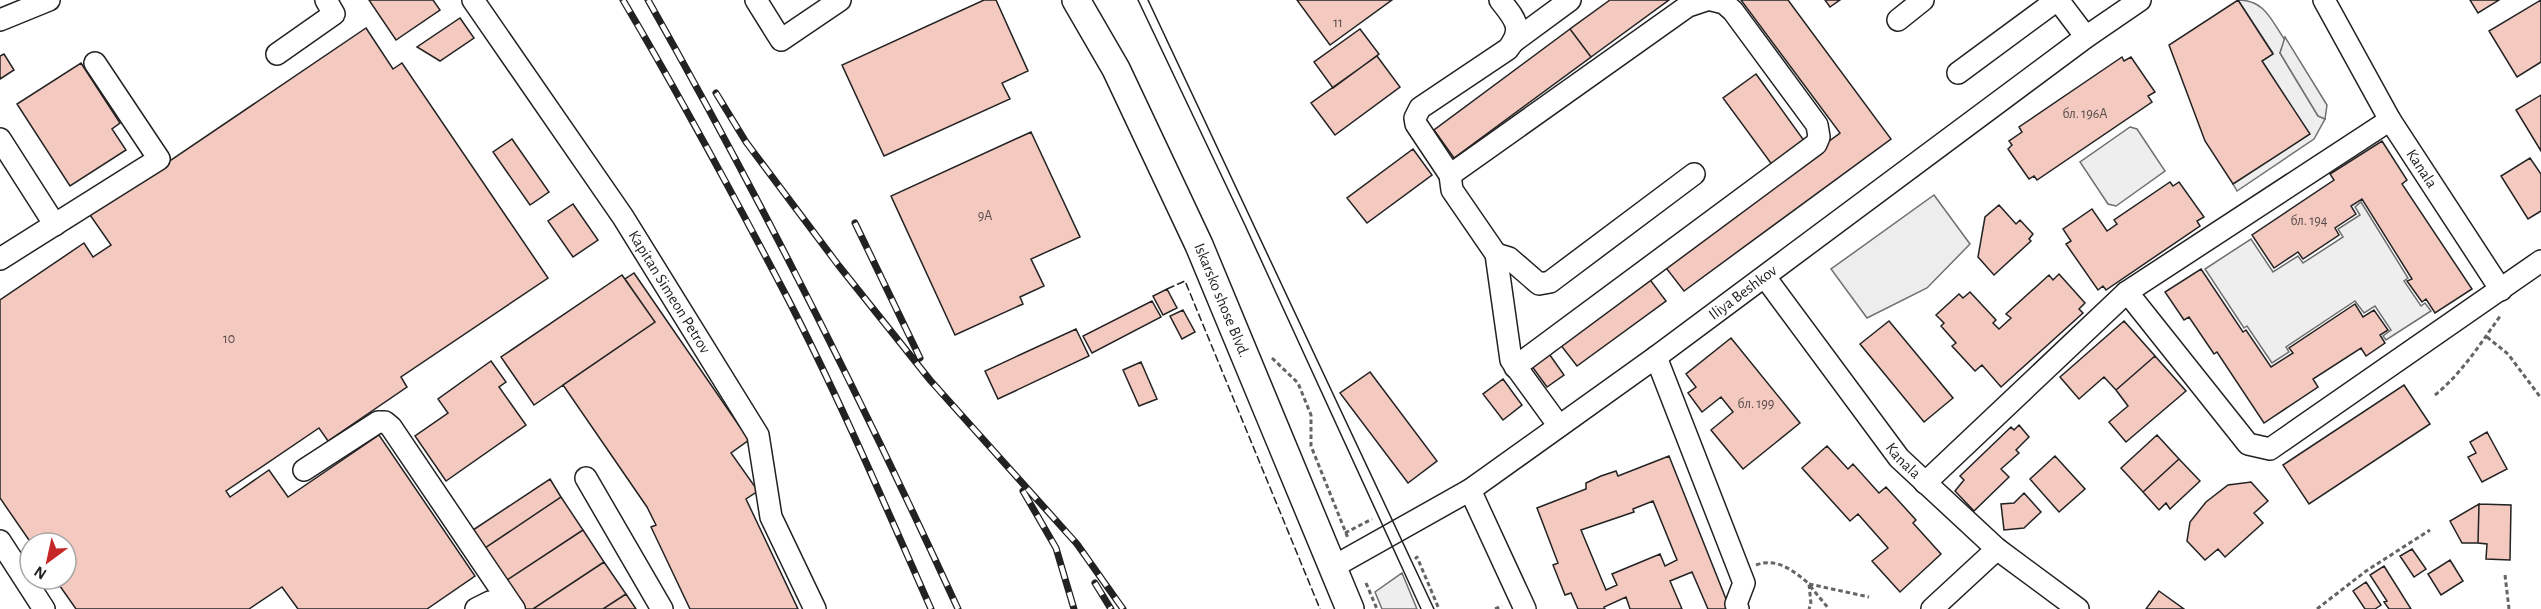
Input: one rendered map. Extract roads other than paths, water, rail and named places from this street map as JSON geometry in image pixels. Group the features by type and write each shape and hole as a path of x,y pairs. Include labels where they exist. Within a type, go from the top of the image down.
{"main road":[{"name":"Iskarsko shose Blvd.","path":"1076,0 1116,69 1199,245 1350,609"}],"street":[{"path":"0,20 49,0"},
{"path":"277,54 334,14 326,0"},
{"name":"Kapitan Simeon Petrov","path":"473,0 623,217 758,435 771,517 815,609"},
{"path":"756,0 781,40 840,0"},
{"path":"1500,0 1516,21 1517,29 1513,42"},
{"path":"1559,426 1515,367 1509,351 1496,254 1452,190 1450,175 1416,124 1416,112 1508,49 1513,42 1570,0"},
{"path":"1450,175 1688,6 1706,0"},
{"path":"1515,367 1816,144 1819,137 1817,125 1733,10 1724,3 1712,0"},
{"path":"1898,20 1923,0"},
{"path":"1958,73 2058,0 2086,37"},
{"name":"Iliya Beshkov","path":"1333,567 1470,490 1766,277 2086,37 2140,0"},
{"name":"Kanala","path":"2324,0 2390,120 2507,286"},
{"path":"0,259 159,159 95,63"},
{"path":"1925,483 2127,292 2390,120"},
{"path":"0,139 55,225"},
{"path":"1496,254 1509,258 1539,284 1550,282 1694,174"},
{"path":"2127,292 2248,444 2270,449 2541,261"},
{"name":"Kanala","path":"1766,277 1899,458 1997,549 2078,609"},
{"path":"1656,357 1744,583 1736,604 1738,609"},
{"path":"304,470 378,422 385,422 391,427 514,609"},
{"path":"586,478 662,609"},
{"path":"1470,490 1525,609"},
{"path":"0,541 44,609"},
{"path":"1932,609 1997,549"},
{"path":"476,609 490,602 514,609"}],"tram line":[{"path":"1138,0 1244,223 1421,609"},
{"path":"1148,0 1434,609"}],"railway":[{"path":"623,0 707,148 788,299 844,414 931,609"},
{"path":"648,0 809,301 958,609"},
{"path":"716,93 746,142 839,266 930,380 1077,544 1123,609"},
{"path":"855,223 920,358"},
{"path":"1023,491 1056,548 1074,609"},
{"path":"1095,583 1111,609"}]}
